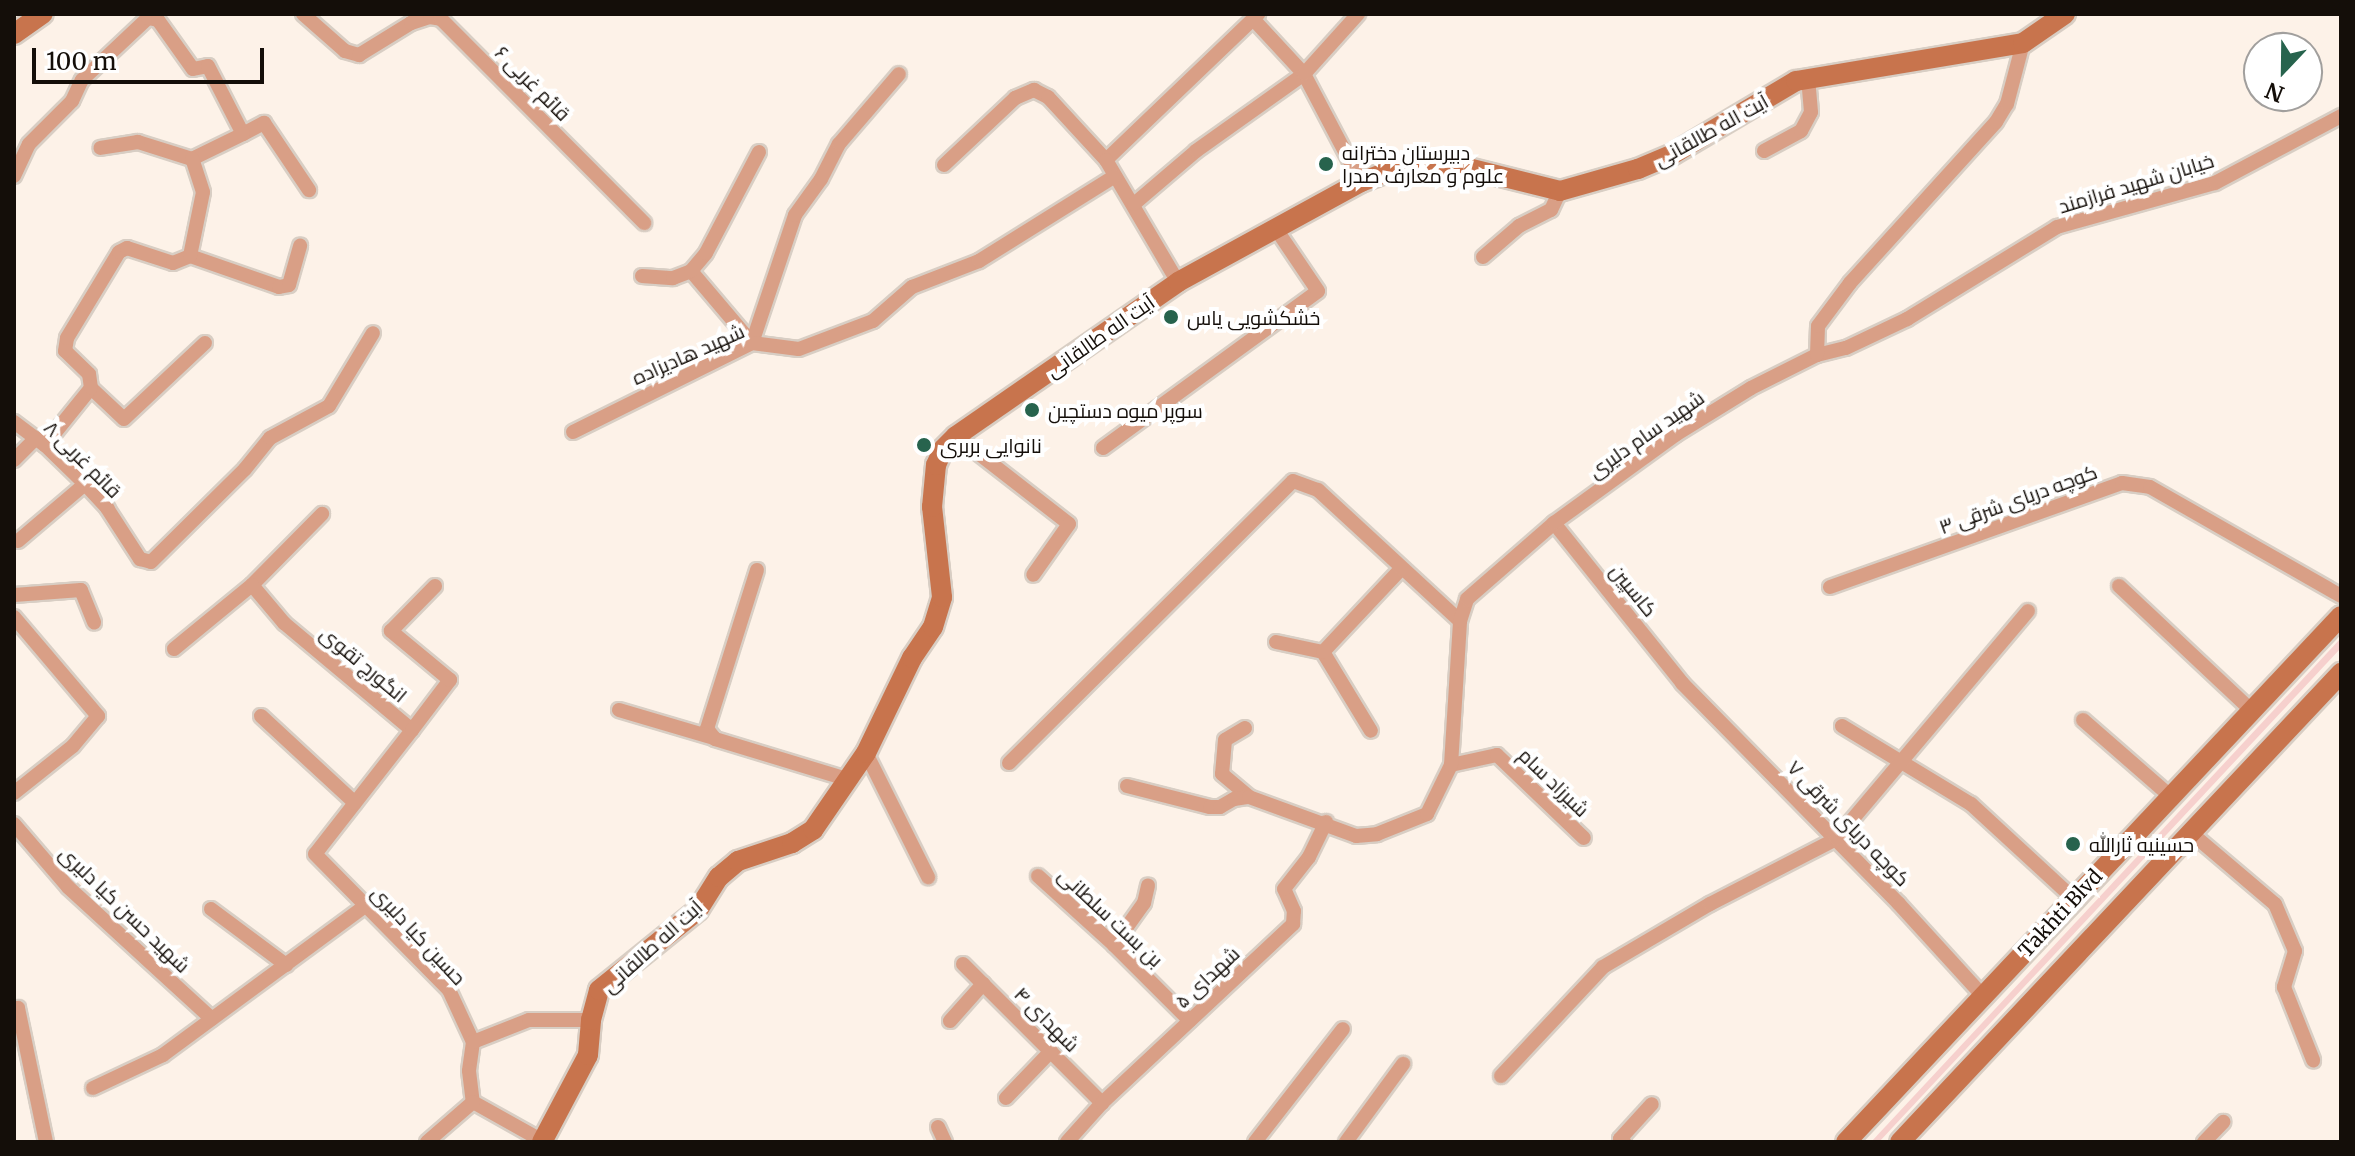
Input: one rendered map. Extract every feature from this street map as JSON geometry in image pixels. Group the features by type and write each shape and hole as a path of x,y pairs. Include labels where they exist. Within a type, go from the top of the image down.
{"street":[{"path":"17,26 43,14"},
{"name":"قائم غربی ۶","path":"303,14 345,51 359,55 389,33 411,23 430,17 441,19 644,223"},
{"path":"1134,204 1196,151 1304,74 1358,14"},
{"name":"آیت اله طالقانی","path":"541,1141 588,1055 591,1020 599,990 698,910 719,877 738,861 792,843 813,830 866,753 912,658 933,627 942,597 932,507 936,465 943,449 956,436 1178,282 1361,182 1405,165 1460,166 1560,191 1638,169 1673,154 1796,81 2023,43 2065,14"},
{"path":"1106,160 1256,17 1304,74 1361,182"},
{"path":"14,176 19,171 29,144 72,101 82,80 148,18 158,20 193,69 208,66 243,134"},
{"path":"1817,355 1818,326 1850,283 1996,122 2007,104 2023,43"},
{"path":"752,343 795,215 821,179 839,144 899,74"},
{"path":"1764,151 1801,131 1811,112 1808,79"},
{"path":"944,165 1015,98 1034,90 1048,97 1106,160 1178,282"},
{"name":"خیابان شهید فرازمند","path":"1817,355 1846,348 1907,319 2057,227 2215,183 2341,116"},
{"path":"100,148 138,142 192,159 264,123 309,190"},
{"path":"642,276 673,278 691,271 706,253 759,152"},
{"path":"190,256 203,192 192,159"},
{"name":"شهید هادیزاده","path":"573,432 752,343 799,349 873,321 912,287 979,261 1115,176"},
{"path":"1483,257 1519,226 1551,210 1560,191"},
{"path":"1103,448 1318,291 1276,229"},
{"path":"205,343 124,419 91,388 89,374 65,351 67,338 119,252 127,248 173,263 190,256 279,287 289,285 300,246"},
{"path":"691,271 752,343"},
{"name":"قائم غربی ۸","path":"14,422 85,484 107,508 140,559 151,562 245,469 270,438 329,406 373,333"},
{"name":"شهید سام دلیری","path":"1249,797 1326,822 1356,836 1377,834 1427,814 1451,765 1460,621 1467,599 1554,523 1675,435 1751,388 1817,355"},
{"path":"14,460 40,442 91,388"},
{"path":"956,436 1069,524 1033,575"},
{"path":"1009,763 1293,481 1318,490 1460,621"},
{"name":"کوچه دریای شرقی ۳","path":"1830,587 2122,483 2150,487 2341,596"},
{"path":"18,541 85,484"},
{"path":"174,649 252,585 322,514"},
{"name":"کاسپين","path":"1554,523 1682,683"},
{"path":"1323,652 1401,569"},
{"path":"715,739 707,729 757,570"},
{"name":"انگورج تقوی","path":"252,585 284,623 412,730 315,854"},
{"path":"412,730 450,680 391,631 435,586"},
{"path":"2119,586 2252,711"},
{"path":"14,595 81,590 94,622"},
{"path":"1501,1076 1603,967 1710,904 1836,839 2028,611"},
{"name":"Takhti Blvd","path":"1846,1142 2341,616"},
{"path":"14,617 98,716 73,746 14,793"},
{"path":"1276,642 1323,652 1371,731"},
{"name":"Takhti Blvd","path":"1900,1142 2341,673"},
{"name":"کوچه دریای شرقی ۷","path":"1682,683 1836,839 1983,996"},
{"path":"619,710 850,780"},
{"path":"261,716 355,803"},
{"path":"2083,720 2170,796"},
{"path":"1842,726 1971,804 2074,899"},
{"path":"1245,728 1225,740 1222,774 1249,797"},
{"path":"866,753 928,877"},
{"name":"شیرزاد سام","path":"1451,765 1497,755 1584,838"},
{"path":"1127,786 1210,807 1249,797"},
{"name":"شهدای ۵","path":"1067,1142 1102,1103 1293,924 1294,911 1284,889 1309,857 1326,822"},
{"name":"شهید حسن کیا دلیری","path":"14,826 68,887 212,1019"},
{"path":"2190,832 2275,904 2295,951 2284,987 2313,1060"},
{"name":"حسین کیا دلیری","path":"315,854 449,990 473,1042 469,1071 473,1102"},
{"name":"بن بست سلطانی","path":"1038,876 1114,945 1190,1021"},
{"path":"1114,945 1144,903 1148,885"},
{"path":"93,1088 163,1055 365,906"},
{"path":"211,909 286,965"},
{"name":"شهدای ۴","path":"963,964 1102,1103"},
{"path":"950,1021 983,984"},
{"path":"14,1008 18,1008 46,1142"},
{"path":"473,1042 529,1020 591,1020"},
{"path":"1255,1142 1343,1029"},
{"path":"1006,1098 1051,1051"},
{"path":"1346,1142 1403,1064"},
{"path":"427,1142 473,1102 541,1141"},
{"path":"1624,1142 1620,1139 1652,1104"},
{"path":"2204,1142 2223,1122"},
{"path":"938,1127 945,1142"}],"shaded area":[{"path":"2341,638 2341,648 1879,1142 1871,1142"}],"place":[{"name":"دبیرستان دخترانه علوم و معارف صدرا","path":"1326,164"},
{"name":"خشکشویی یاس","path":"1171,317"},
{"name":"سوپر میوه دستچین","path":"1032,410"},
{"name":"نانوایی بربری","path":"924,445"},
{"name":"حسینیه ثارالله","path":"2073,844"}]}
